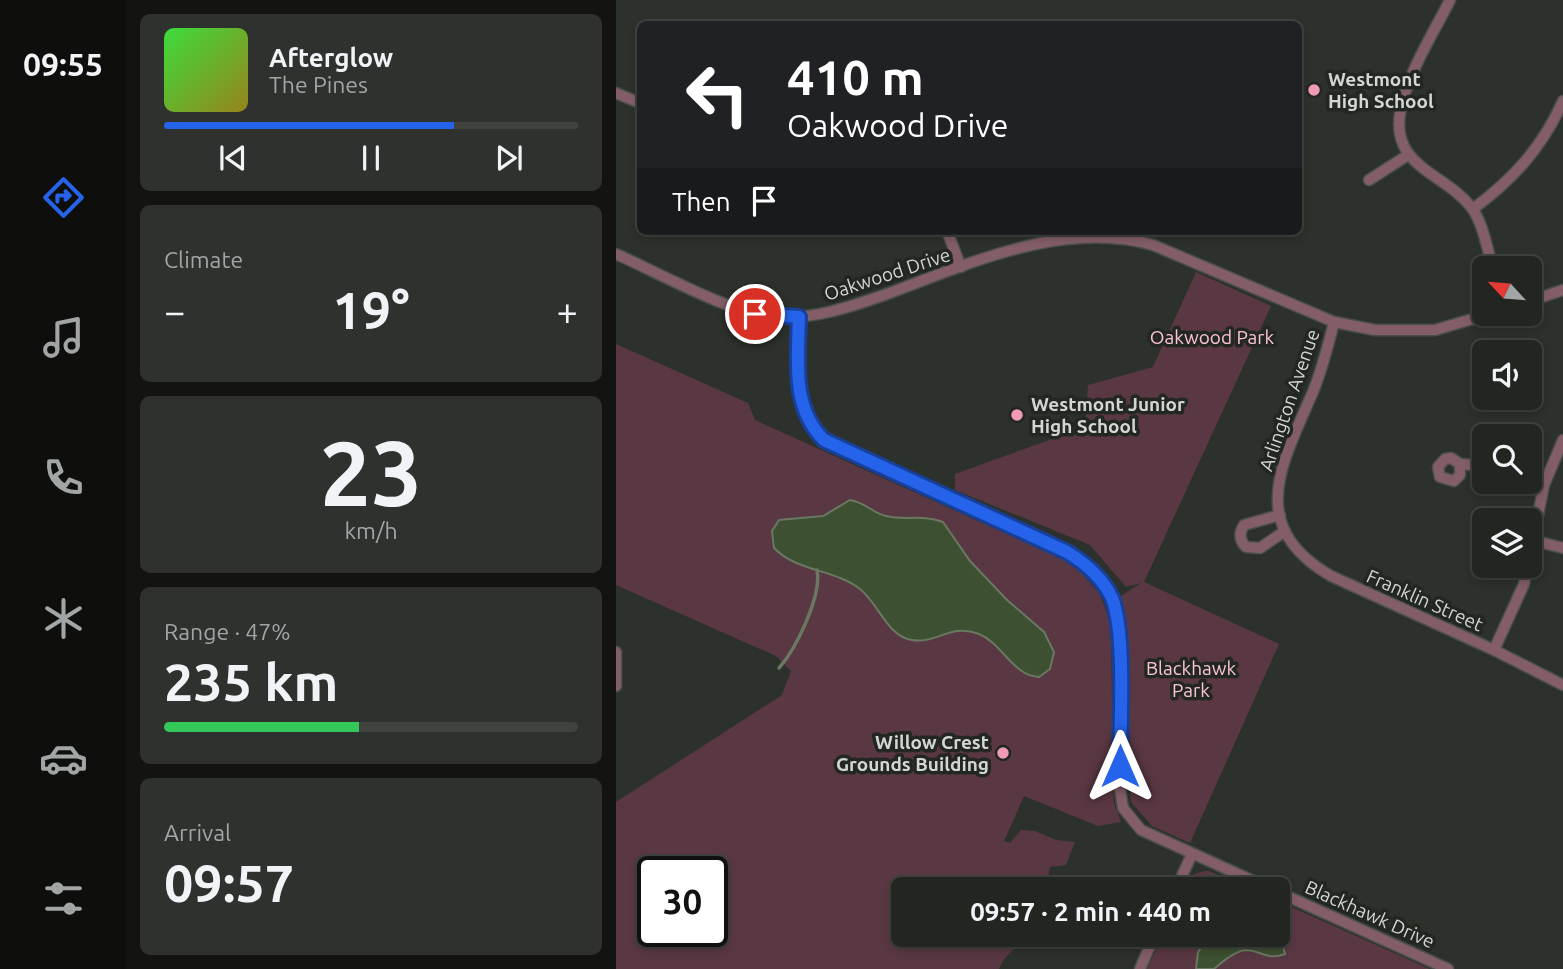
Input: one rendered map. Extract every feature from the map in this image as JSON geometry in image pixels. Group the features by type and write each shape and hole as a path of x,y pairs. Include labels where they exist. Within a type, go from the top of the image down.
{"street":[{"path":"1450,0 1403,101 1401,134 1408,155 1473,209 1489,256"},
{"path":"616,93 637,102"},
{"path":"1473,209 1526,164 1543,142 1563,101"},
{"path":"1369,180 1408,155"},
{"path":"949,235 961,267"},
{"name":"Oakwood Drive","path":"616,254 739,308 771,317 799,317 860,303 961,267 1066,237 1122,237 1153,245 1334,322 1375,330 1421,331 1448,328 1472,320"},
{"path":"1542,297 1563,290"},
{"path":"799,317 801,403 810,425 824,440 1067,552 1088,567 1105,588 1116,611 1119,627 1123,808 1141,830 1245,877"},
{"name":"Arlington Avenue","path":"1284,531 1278,485 1282,462 1319,377 1334,322"},
{"path":"1540,508 1544,485 1563,440"},
{"path":"1460,464 1472,465"},
{"path":"1280,515 1244,526 1240,537 1246,547 1260,548 1284,531"},
{"name":"Franklin Street","path":"1284,531 1312,564 1331,576 1494,650 1563,685"},
{"path":"1542,543 1563,548"},
{"path":"1494,650 1526,578"},
{"path":"616,652 616,686"},
{"path":"1181,877 1192,853"},
{"name":"Blackhawk Drive","path":"1290,897 1448,969"},
{"path":"1140,969 1149,947"}],"green space":[{"path":"1196,272 1271,306 1144,582 1279,644 1190,843 1152,826 1131,802 1126,748 1126,636 1118,598 1141,583 1126,587 1090,545 955,490 955,474 1085,427 1088,385 1153,367"},
{"path":"616,344 748,403 755,420 1073,564 1100,594 1111,625 1113,786 1114,803 1121,822 1098,826 1024,796 1004,841 1010,843 1021,830 1035,831 1056,840 1075,842 1066,865 1050,867 1048,877 891,877 891,947 1016,947 999,969 616,969 616,802 782,695 791,671 776,656 616,585"},
{"path":"1209,871 1223,877 1192,877 1194,874"},
{"path":"1290,906 1430,969 1147,969 1157,947 1290,947"}],"shaded area":[{"path":"850,500 886,516 927,518 943,522 970,561 1007,600 1044,632 1054,652 1050,669 1039,677 1030,675 1015,665 987,638 969,631 951,632 921,640 903,637 890,626 867,595 850,582 794,562 774,548 772,531 779,520 823,516"},
{"path":"1202,947 1283,947 1285,954 1267,956 1248,950 1228,958 1214,969 1196,969 1198,952"}],"waterway":[{"path":"779,668 793,648 812,607 818,581 817,570"}],"place":[{"name":"Westmont High School","path":"1314,90"},
{"name":"Westmont Junior High School","path":"1017,415"},
{"name":"Willow Crest Grounds Building","path":"1003,753"}],"route":[{"path":"755,314 799,317 801,403 814,431 824,440 836,448 1067,552 1098,578 1111,597 1119,627 1120,766"}],"park label":[{"name":"Oakwood Park","path":"1212,337"},
{"name":"Blackhawk Park","path":"1191,679"}]}
